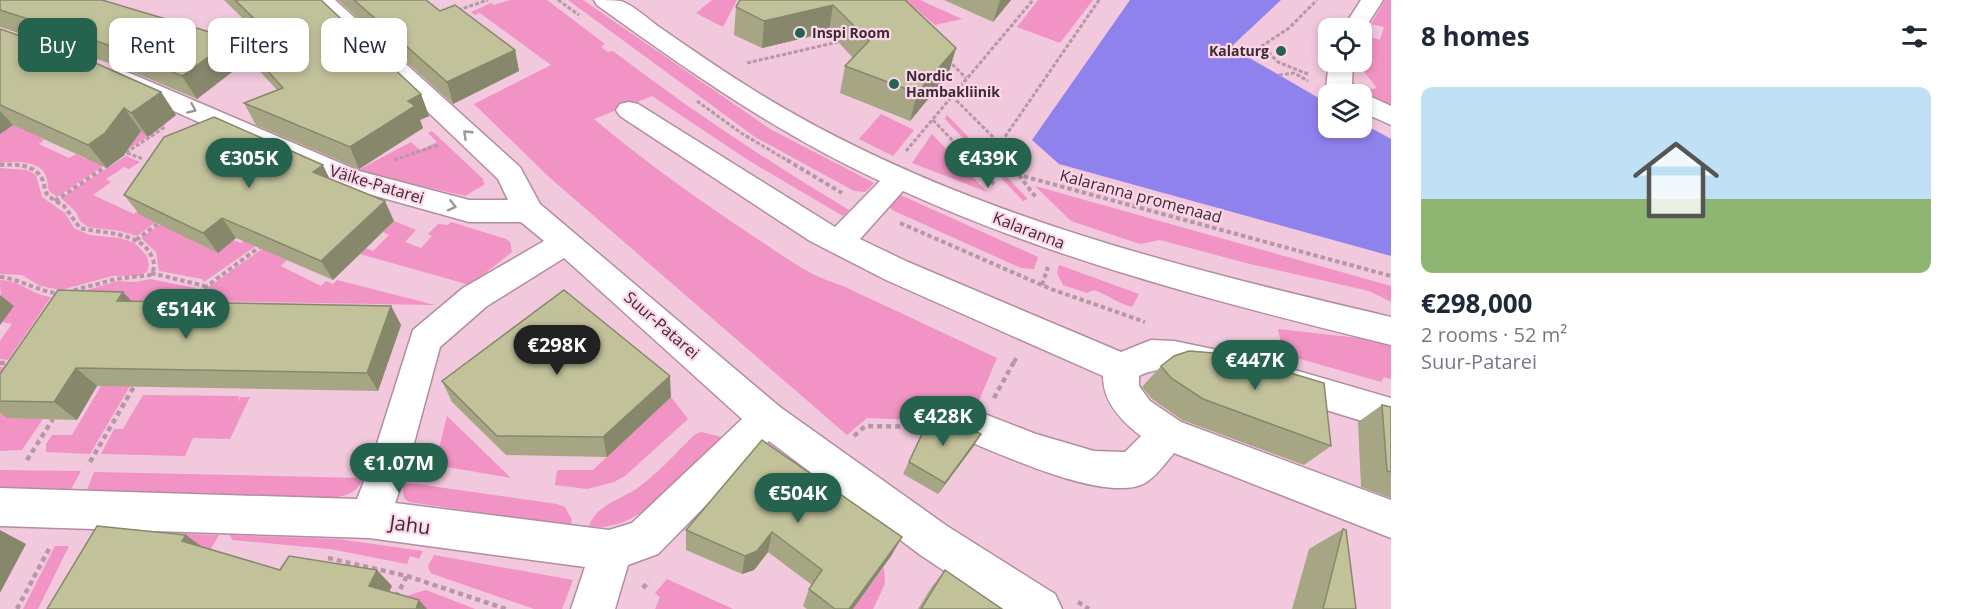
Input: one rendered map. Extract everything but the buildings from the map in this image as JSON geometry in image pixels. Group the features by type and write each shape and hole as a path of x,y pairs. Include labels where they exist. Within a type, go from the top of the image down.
{"street":[{"name":"Suur-Patarei","path":"322,0 510,174 528,212 615,283 767,418 933,540 1055,603"},
{"name":"Kalaranna","path":"605,0 702,68 801,130 901,166 1056,242 1242,296 1391,332"},
{"path":"1361,18 1372,0"},
{"name":"Väike-Patarei","path":"100,70 350,179 469,210 528,212"},
{"path":"1372,106 1391,117"},
{"path":"629,110 839,242 897,271 1121,368 1151,354 1206,359 1391,414"},
{"path":"839,242 901,166"},
{"path":"369,519 388,469 425,340 475,297 565,243"},
{"path":"1121,368 1121,390 1137,412 1168,434 1391,519"},
{"path":"963,417 1034,450 1094,469 1133,470 1168,434"},
{"name":"Jahu","path":"0,507 369,519 609,550 644,540 767,418"},
{"path":"95,547 114,510"},
{"path":"593,609 605,576 609,550"}],"path":[{"path":"456,11 488,0"},
{"path":"901,166 966,78 1033,0"},
{"path":"1000,144 1099,0"},
{"path":"1317,0 1289,28 1262,46 1278,62 1329,84"},
{"path":"744,64 846,40"},
{"path":"944,55 966,78"},
{"path":"952,96 1000,144 1036,197"},
{"path":"118,158 190,108"},
{"path":"933,120 995,185"},
{"path":"390,162 432,148 446,139"},
{"path":"127,152 143,159"},
{"path":"0,165 16,164 32,168 43,179 46,196 69,211 80,228 136,240 147,247 155,263 151,273"},
{"path":"55,201 109,165"},
{"name":"Kalaranna promenaad","path":"1019,175 1391,276"},
{"path":"136,240 162,220"},
{"path":"177,312 182,303 267,242"},
{"path":"0,277 24,281 37,291 57,293 81,290 117,278 138,279 151,273 205,286"},
{"path":"51,302 57,293"},
{"path":"846,443 865,426 963,417 1032,330"},
{"path":"9,363 15,354"},
{"path":"0,363 20,363"},
{"path":"90,462 140,376"},
{"path":"27,460 53,418"},
{"path":"17,609 54,539"},
{"path":"320,558 406,576 506,609"},
{"path":"394,601 406,576"},
{"path":"1055,603 1089,609"}],"shaded area":[{"path":"510,0 547,0 605,44 601,47 608,52 613,51 729,134 849,210 843,216 748,160 652,96 594,119 673,181 798,265 819,277 997,358 977,405 941,407 935,421 867,418 847,435 549,177 474,104 551,65 480,13 475,15 471,12 491,3 494,5"},
{"path":"568,0 583,0 770,129 874,183 865,192 854,191 755,137"},
{"path":"712,0 737,0 723,27 696,13"},
{"path":"905,0 920,0 962,19 935,25"},
{"path":"1038,0 1093,0 1060,43 1017,27"},
{"path":"1130,0 1281,0 1233,45 1234,49 1318,98 1318,138 1372,138 1372,129 1391,139 1391,256 1059,164 1032,140"},
{"path":"1385,0 1391,0 1391,107 1372,97 1372,89 1377,88 1364,72 1372,72 1372,37 1380,40 1384,27 1372,24"},
{"path":"81,80 36,135 44,140 39,144 69,158 76,154 86,159 127,131 153,118 166,124 57,197 49,191 46,176 38,167 19,162 0,163 0,133"},
{"path":"881,114 914,130 893,156 859,139"},
{"path":"947,115 1028,199 1023,201 945,119"},
{"path":"432,131 483,179 484,185 465,196 356,171 411,142 420,150 437,142 428,133"},
{"path":"932,134 987,192 912,163"},
{"path":"126,156 140,162 129,169 124,167 106,179 111,182 93,195 134,214 152,201 205,185 137,236 120,231 88,227 61,198"},
{"path":"0,168 27,170 36,175 42,197 65,213 74,228 89,235 120,238 135,243 147,256 149,265 147,272 138,276 112,276 61,290 40,286 22,275 0,274"},
{"path":"1035,186 1391,286 1391,302 1369,291 1246,263 1160,240 1140,244 1071,221"},
{"path":"204,192 218,253 233,240 241,243 264,225 270,236 204,282 202,279 159,271 156,252 141,238"},
{"path":"896,193 1038,257 1034,269 1021,268 892,210 889,206"},
{"path":"394,221 416,230 405,242 421,248 432,236 428,234 438,224 448,225 451,222 506,239 510,242 512,252 470,285 360,254 365,248 373,251 389,235 383,232"},
{"path":"262,249 287,260 281,266 321,286 326,281 333,284 337,280 435,305 189,301"},
{"path":"1059,265 1139,294 1132,307 1094,290 1087,293 1063,285 1057,273"},
{"path":"150,279 196,288 179,301 142,363 73,294 118,281 135,282"},
{"path":"0,280 14,282 38,294 51,297 8,360 0,359 0,341 12,324 2,322"},
{"path":"1278,329 1358,338 1391,346 1391,379 1384,377 1381,382 1283,354"},
{"path":"0,367 40,367 7,417 43,419 22,450 0,451"},
{"path":"111,369 140,369 90,454 46,452 46,444 52,435 72,435"},
{"path":"143,395 239,396 238,402 241,397 250,397 230,439 193,438 185,456 101,454 114,429 123,429"},
{"path":"671,397 688,419 625,476 614,482 587,489 555,485 557,470 593,470"},
{"path":"447,416 511,478 435,465"},
{"path":"701,432 722,437 662,497 626,521 607,526 589,526 598,512 639,487 694,435"},
{"path":"0,470 81,471 71,489 0,488"},
{"path":"94,472 364,478 350,493 330,499 87,490"},
{"path":"402,482 557,504 565,507 572,520 570,526 409,502 404,498"},
{"path":"131,532 219,535 209,552"},
{"path":"230,535 338,539 423,551 419,559 410,556 407,564 330,549 232,540"},
{"path":"55,546 69,546 38,609 23,609"},
{"path":"434,555 573,580 562,609 534,609 433,574 428,566"},
{"path":"884,567 885,584 873,609 853,609"},
{"path":"667,579 733,609 655,609 660,597 655,593"},
{"path":"426,590 475,609 396,609 406,596"}],"place":[{"name":"Inspi Room","path":"800,33"},
{"name":"Kalaturg","path":"1281,51"},
{"name":"Nordic Hambakliinik","path":"894,84"}]}
